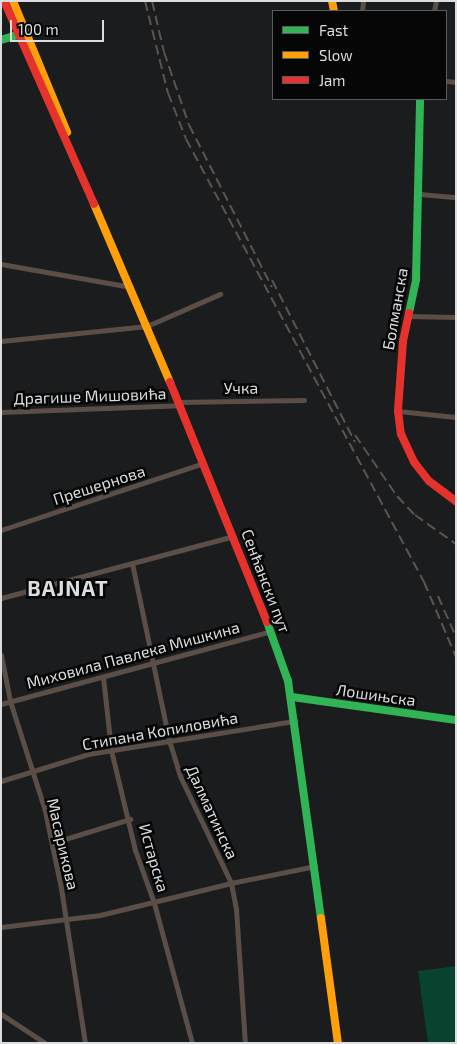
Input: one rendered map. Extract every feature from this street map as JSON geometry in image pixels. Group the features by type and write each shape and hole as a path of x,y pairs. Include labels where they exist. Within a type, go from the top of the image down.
{"main road":[{"name":"Сенћански пут","path":"4,1 74,155 131,288 234,536 271,631 292,697 338,1043"},
{"name":"Сенћански пут","path":"13,1 74,155"},
{"path":"1,40 27,33"},
{"name":"Болманска","path":"420,100 420,194 416,279 407,316 398,411 401,434 414,462 429,481 456,502"},
{"name":"Лошињска","path":"292,697 456,720"}],"street":[{"path":"420,194 456,197"},
{"path":"1,264 131,288"},
{"path":"1,341 147,326 220,294"},
{"path":"407,316 456,317"},
{"name":"Учка","path":"179,404 304,400"},
{"name":"Драгише Мишовића","path":"1,412 179,404"},
{"path":"398,411 456,417"},
{"name":"Прешернова","path":"1,530 204,463"},
{"path":"1,598 234,536"},
{"name":"Далматинска","path":"132,563 169,740 189,799 232,883 245,1043"},
{"name":"Миховила Павлека Мишкина","path":"1,704 271,631"},
{"name":"Масарикова","path":"1,655 10,701 52,843 85,1042"},
{"name":"Истарска","path":"103,677 111,750 130,819 135,850 154,903 192,1043"},
{"name":"Стипана Копиловића","path":"1,780 32,773 88,754 295,721"},
{"path":"52,843 130,819"},
{"path":"1,927 66,922 154,903 232,883 315,866"},
{"path":"1,1014 44,1043"},
{"path":"80,1043 85,1042"}],"green space":[{"path":"456,966 456,1043 428,1043 418,971"}],"railway":[{"path":"145,1 168,93 186,139 424,582 456,657"},
{"path":"152,1 164,52 189,125 272,287"},
{"path":"272,280 355,442"},
{"path":"355,435 397,496 415,515 456,544"},
{"path":"438,596 456,637"}],"traffic: fast":[{"path":"1,40 21,34"},
{"path":"409,313 416,279 420,100"},
{"path":"267,622 288,681 321,918"},
{"path":"292,697 456,720"}],"traffic: slow":[{"path":"13,1 67,132"},
{"path":"332,1 334,10"},
{"path":"94,204 170,382"},
{"path":"321,918 338,1043"}],"traffic: jam":[{"path":"4,1 94,204"},
{"path":"409,313 403,341 398,411 401,434 414,462 429,481 456,501"},
{"path":"170,382 267,622"}],"district":[{"name":"BAJNAT","path":"68,588"}]}
